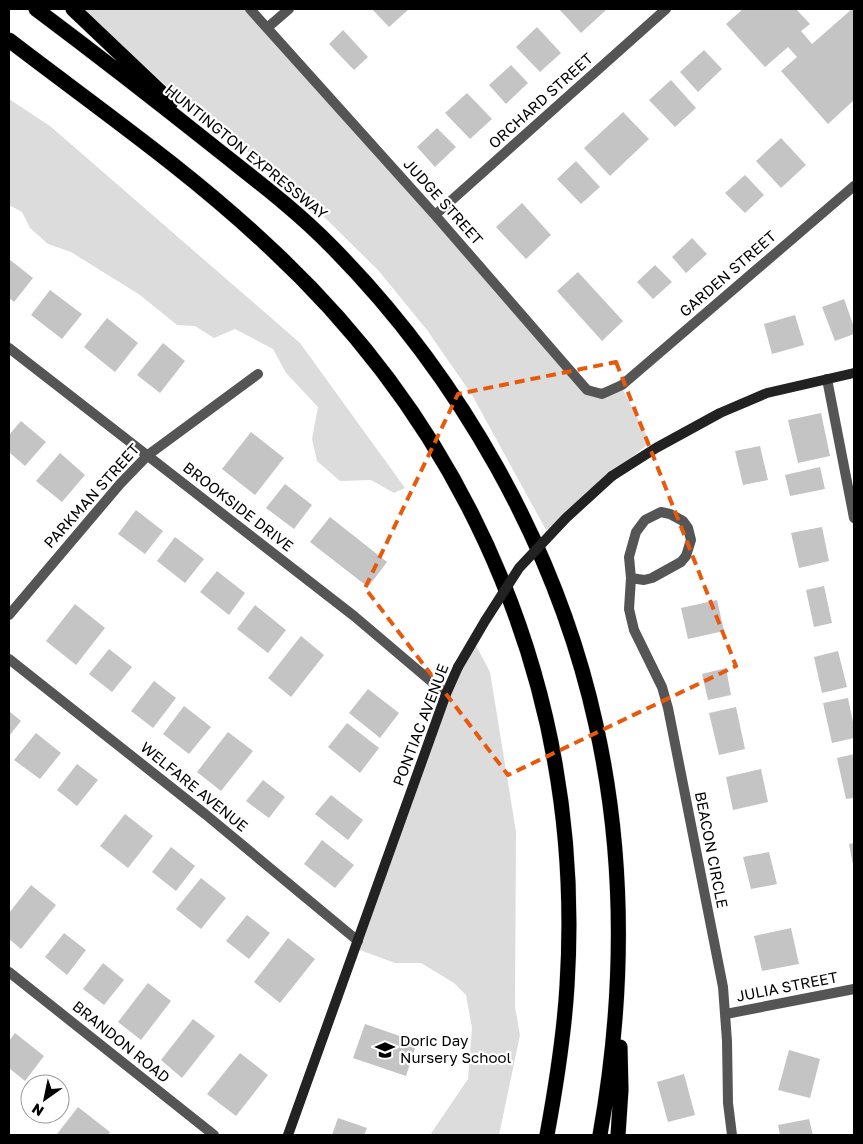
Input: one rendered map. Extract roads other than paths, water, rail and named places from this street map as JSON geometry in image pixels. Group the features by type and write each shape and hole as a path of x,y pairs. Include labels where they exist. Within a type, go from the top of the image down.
{"highway":[{"name":"HUNTINGTON EXPRESSWAY","path":"36,9 237,165 299,216 329,244 356,272 401,325 454,398 515,502 563,612 587,688 596,725 610,806 617,887 618,965 613,1044 600,1135"},
{"path":"72,9 237,165"},
{"path":"9,40 202,189 267,244 349,330 390,380 422,425 462,493 496,565 523,636 545,712 560,791 565,836 569,910 567,987 559,1064 546,1135"},
{"path":"9,50 113,120"},
{"path":"618,965 621,1090 618,1135"}],"main road":[{"name":"PONTIAC AVENUE","path":"288,1135 446,694 458,667 519,568 566,518 612,476 656,448 720,413 767,393 854,373"}],"street":[{"name":"JUDGE STREET","path":"250,9 435,215 587,390 602,394 622,385"},
{"path":"267,28 289,9"},
{"name":"ORCHARD STREET","path":"435,215 666,9"},
{"name":"GARDEN STREET","path":"622,385 854,186"},
{"name":"BROOKSIDE DRIVE","path":"9,348 354,616 446,694"},
{"name":"PARKMAN STREET","path":"9,615 120,484 148,455 258,374"},
{"path":"827,379 854,518"},
{"name":"BEACON CIRCLE","path":"631,578 644,580 652,578 674,567 686,556 691,540 688,528 683,521 670,514 661,512 646,520 640,526 629,556 631,578 629,609 634,630 660,682 668,708 718,957 726,1014 728,1103 732,1135"},
{"name":"WELFARE AVENUE","path":"9,659 205,814 358,941"},
{"name":"BRANDON ROAD","path":"9,972 214,1135"},
{"name":"JULIA STREET","path":"726,1014 854,989"}],"place":[{"name":"Doric Day Nursery School","path":"385,1050"}]}
